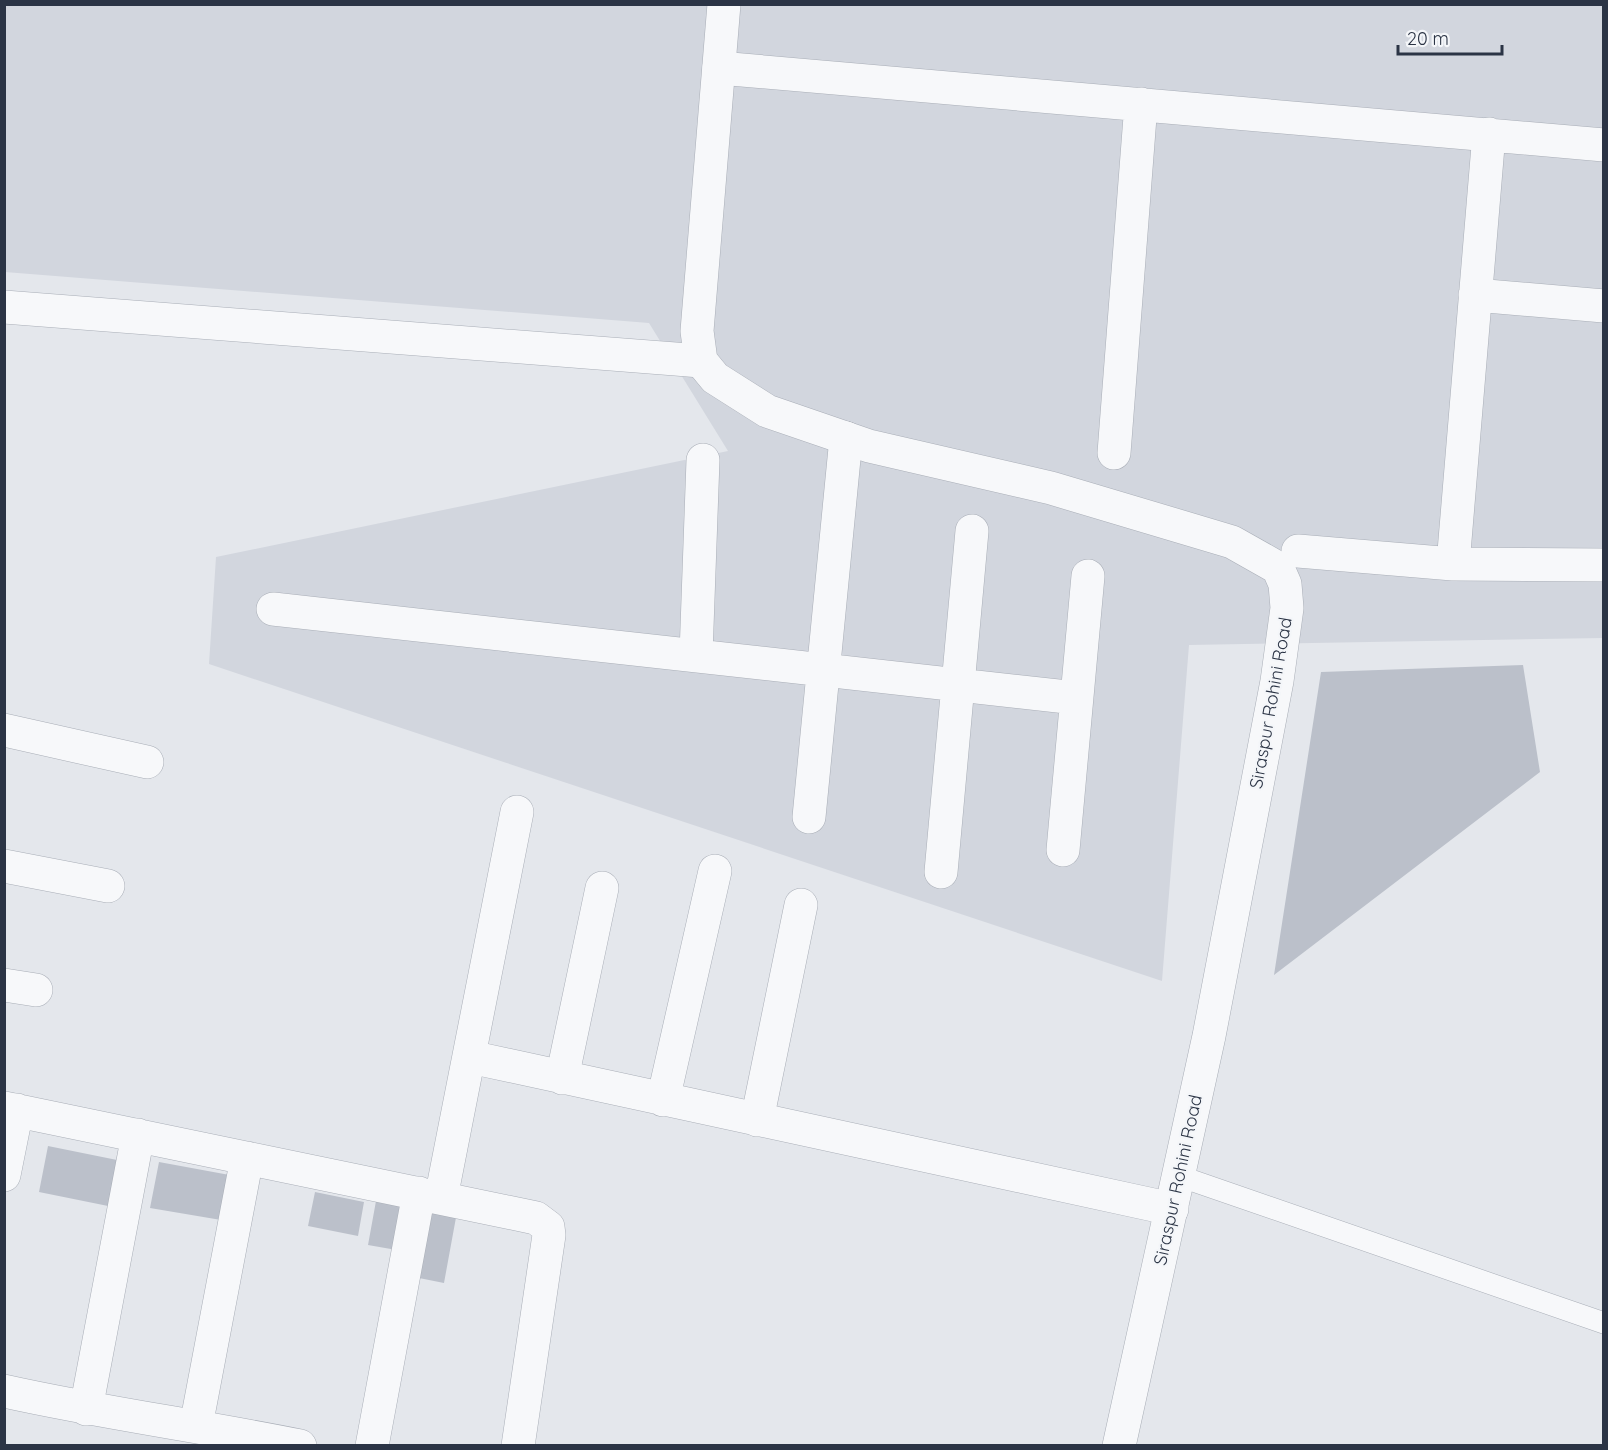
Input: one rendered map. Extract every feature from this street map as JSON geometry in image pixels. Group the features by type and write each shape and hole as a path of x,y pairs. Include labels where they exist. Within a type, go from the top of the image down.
{"street":[{"path":"4,307 701,362 697,331 724,4"},
{"path":"719,68 1604,145"},
{"path":"1114,453 1141,104"},
{"path":"1453,564 1489,134"},
{"path":"1475,296 1604,306"},
{"name":"Siraspur Rohini Road","path":"701,362 715,378 767,411 869,446 1051,488 1233,542 1278,568 1285,584 1287,608 1277,681 1179,1176 1119,1446"},
{"path":"809,817 846,438"},
{"path":"696,656 703,460"},
{"path":"941,872 972,531"},
{"path":"1298,551 1453,564 1604,565"},
{"path":"1063,850 1088,576"},
{"path":"273,609 1076,698"},
{"path":"4,730 147,762"},
{"path":"372,1446 430,1196 470,1057 517,812"},
{"path":"4,866 108,886"},
{"path":"663,1100 715,871"},
{"path":"562,1078 602,888"},
{"path":"757,1120 801,905"},
{"path":"470,1057 1172,1209"},
{"path":"4,1175 11,1109 536,1218 548,1227 549,1235 518,1446"},
{"path":"86,1409 138,1135"},
{"path":"196,1426 247,1158"},
{"path":"4,1391 86,1409 196,1426 300,1446"}],"lane":[{"path":"1179,1176 1604,1323"}],"shaded area":[{"path":"4,5 1603,5 1603,638 1189,645 1162,981 209,664 216,557 728,451 649,323 5,272"}],"building":[{"path":"1523,665 1540,772 1274,975 1321,672"},
{"path":"48,1146 122,1161 113,1207 39,1192"},
{"path":"159,1162 235,1176 227,1221 150,1208"},
{"path":"315,1192 364,1202 358,1236 308,1226"},
{"path":"376,1201 416,1209 408,1252 368,1245"},
{"path":"426,1207 457,1212 444,1283 414,1277"}]}
